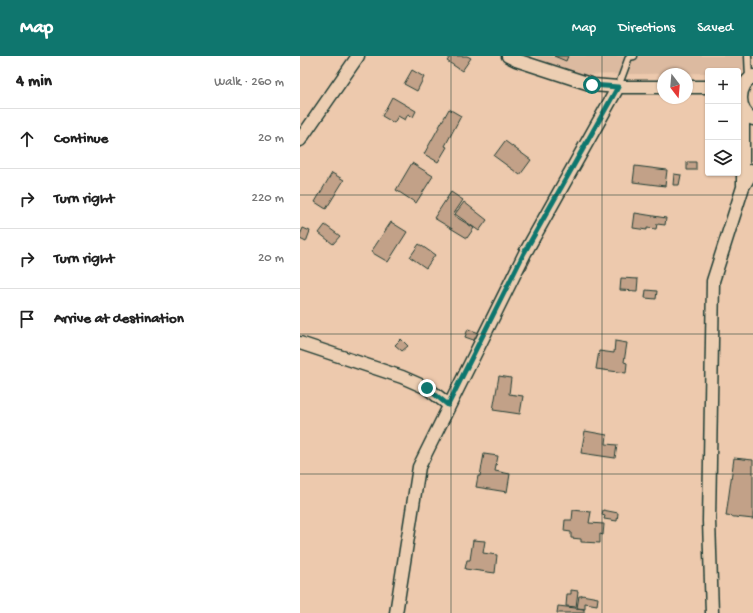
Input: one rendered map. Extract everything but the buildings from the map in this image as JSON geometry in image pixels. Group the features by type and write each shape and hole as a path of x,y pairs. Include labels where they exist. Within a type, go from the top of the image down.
{"street":[{"path":"300,140 358,56"},
{"path":"508,56 592,85 657,87"},
{"path":"746,82 741,94 741,102 744,110 753,120"},
{"path":"396,613 419,467 448,405 524,253 618,87"},
{"path":"693,87 705,87"},
{"path":"743,187 744,110"},
{"path":"712,613 709,521 713,281 743,187 753,170"},
{"path":"300,343 402,377 427,388 448,405"}],"lane":[{"path":"618,87 629,57 634,56"},
{"path":"746,82 748,56"}],"shaded area":[{"path":"534,56 753,56 753,67 741,71 741,68 705,68 705,73 693,73 693,68 657,68 657,74 568,75"}],"route":[{"path":"427,388 448,405 524,253 618,87 592,85"}]}
